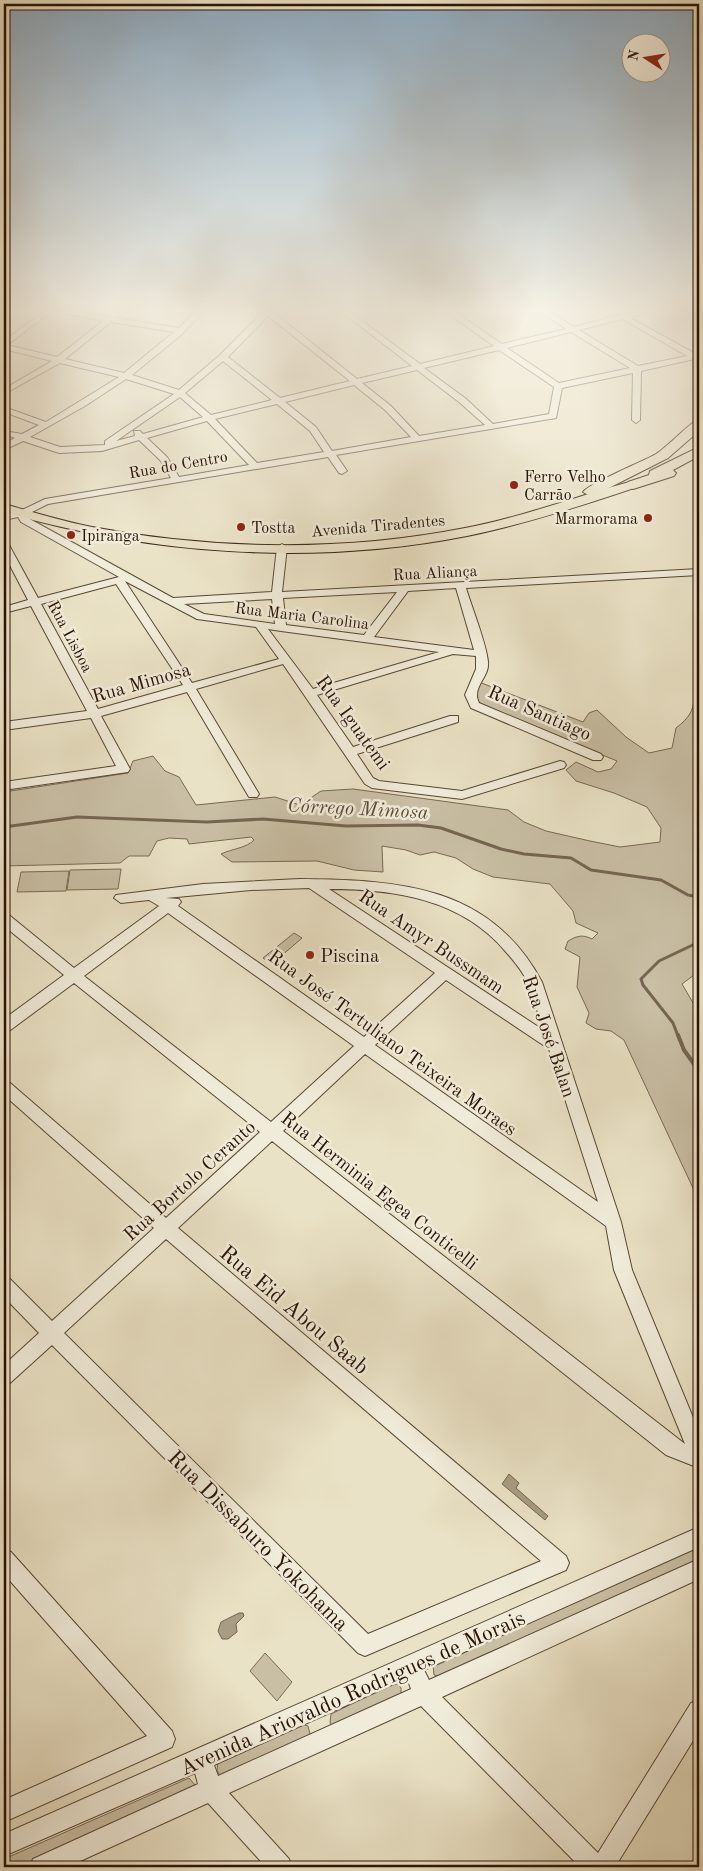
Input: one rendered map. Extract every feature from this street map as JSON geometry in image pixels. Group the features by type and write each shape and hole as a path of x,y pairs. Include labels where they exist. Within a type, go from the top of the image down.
{"highway":[{"path":"590,492 666,454 685,439 699,423"},
{"path":"590,492 664,463 699,445"},
{"path":"633,485 699,451"},
{"path":"633,485 699,464"}],"main road":[{"name":"Avenida Tiradentes","path":"4,508 33,511 134,539 275,545 458,534 633,485"},
{"name":"Avenida Tiradentes","path":"544,510 590,492"},
{"name":"Avenida Tiradentes","path":"4,496 33,511"}],"street":[{"path":"4,439 74,399"},
{"path":"4,447 47,425 88,399"},
{"path":"102,448 128,427 172,399"},
{"path":"186,399 209,418 254,465"},
{"path":"279,399 313,429 342,471"},
{"path":"13,434 59,450 102,448 209,418 293,399"},
{"path":"364,399 380,411 406,440"},
{"path":"377,399 388,408 416,438"},
{"path":"461,399 492,426"},
{"name":"Rua do Centro","path":"33,511 254,465 553,416 556,399"},
{"path":"636,399 636,420"},
{"path":"4,409 47,425"},
{"path":"128,427 142,436 164,459 176,480"},
{"path":"4,518 33,511"},
{"path":"4,524 33,511"},
{"name":"Rua Maria Carolina","path":"33,511 123,579 211,620 482,654"},
{"name":"Rua Lisboa","path":"4,545 124,769 4,786"},
{"path":"275,545 277,596 281,628"},
{"name":"Rua Aliança","path":"173,601 699,572"},
{"path":"4,610 123,579 253,794"},
{"name":"Rua Santiago","path":"460,586 482,654 482,671 470,693 470,700 475,705 596,757"},
{"path":"367,639 404,588"},
{"name":"Rua Iguatemi","path":"260,625 351,752 368,781 376,785 452,794 473,792 560,765"},
{"path":"310,693 453,651"},
{"name":"Rua Mimosa","path":"4,726 94,714 286,660"},
{"path":"351,752 454,719"},
{"name":"Rua José Balan","path":"121,898 239,885 314,884 380,888 414,892 438,898 470,912 508,943 534,982 613,1222 623,1270 699,1454"},
{"name":"Rua Amyr Bussmam","path":"314,884 554,1045"},
{"path":"4,1027 188,891"},
{"name":"Rua José Tertuliano Teixeira Moraes","path":"151,894 613,1222"},
{"name":"Rua Herminia Egea Conticelli","path":"4,919 673,1448 699,1458"},
{"name":"Rua Bortolo Ceranto","path":"4,1376 445,972"},
{"name":"Rua Eid Abou Saab","path":"4,1086 166,1228 559,1563"},
{"name":"Rua Dissaburo Yokohama","path":"4,1285 365,1646 559,1563"},
{"name":"Avenida Ariovaldo Rodrigues de Morais","path":"4,1845 202,1761 411,1664 699,1537"},
{"path":"4,1559 164,1739 4,1811"},
{"name":"Avenida Ariovaldo Rodrigues de Morais","path":"41,1867 699,1569"},
{"path":"411,1664 424,1694 596,1867"},
{"path":"602,1867 699,1710"},
{"path":"202,1761 211,1790 281,1867"}],"shaded area":[{"path":"696,663 699,664 699,976 694,975 682,984 699,1013 699,1201 624,1040 611,1031 596,1029 586,1023 589,1013 577,987 580,957 565,949 568,941 571,939 582,936 592,939 598,933 576,923 573,911 550,884 493,877 473,869 456,858 434,852 420,855 406,850 382,846 383,872 354,870 317,861 232,862 221,854 251,843 254,840 251,837 189,844 187,839 169,838 157,841 149,856 129,856 120,863 4,866 4,792 128,773 133,761 153,756 165,771 179,777 196,805 275,797 300,805 321,791 353,789 508,810 524,822 546,831 620,847 660,842 661,828 647,807 614,793 576,781 566,770 576,762 598,772 611,769 617,761 491,709 478,702 475,697 479,682 583,722 589,713 597,710 626,737 649,753 672,748 676,728 690,714 694,700"},
{"path":"121,869 118,889 67,890 70,870"},
{"path":"69,871 66,891 17,892 21,872"},
{"path":"294,933 302,938 272,964 263,958"},
{"path":"509,1474 519,1483 516,1488 548,1516 545,1520 502,1484"},
{"path":"699,1545 699,1561 438,1676 434,1675 433,1664"},
{"path":"239,1613 243,1613 244,1616 236,1624 237,1632 228,1639 222,1639 218,1631 221,1622"},
{"path":"265,1653 292,1682 277,1701 250,1671"},
{"path":"393,1684 398,1684 401,1688 401,1693 397,1696 332,1726 330,1723 331,1714"},
{"path":"302,1724 308,1726 310,1734 308,1737 222,1775 219,1774 217,1770 218,1762"},
{"path":"189,1778 195,1785 193,1790 18,1867 4,1867 4,1859"}],"waterway":[{"name":"Córrego Mimosa","path":"4,827 77,817 207,822 263,819 346,826 418,825 441,828 501,849 524,854 571,858 591,870 661,880 688,895 699,897"},
{"path":"678,1036 673,1023 643,985 641,979 659,961 699,942"},
{"path":"678,1035 684,1050 699,1071"}],"place":[{"name":"Ferro Velho Carrão","path":"514,485"},
{"name":"Marmorama","path":"648,518"},
{"name":"Tostta","path":"241,527"},
{"name":"Ipiranga","path":"71,535"},
{"name":"Piscina","path":"310,955"}]}
